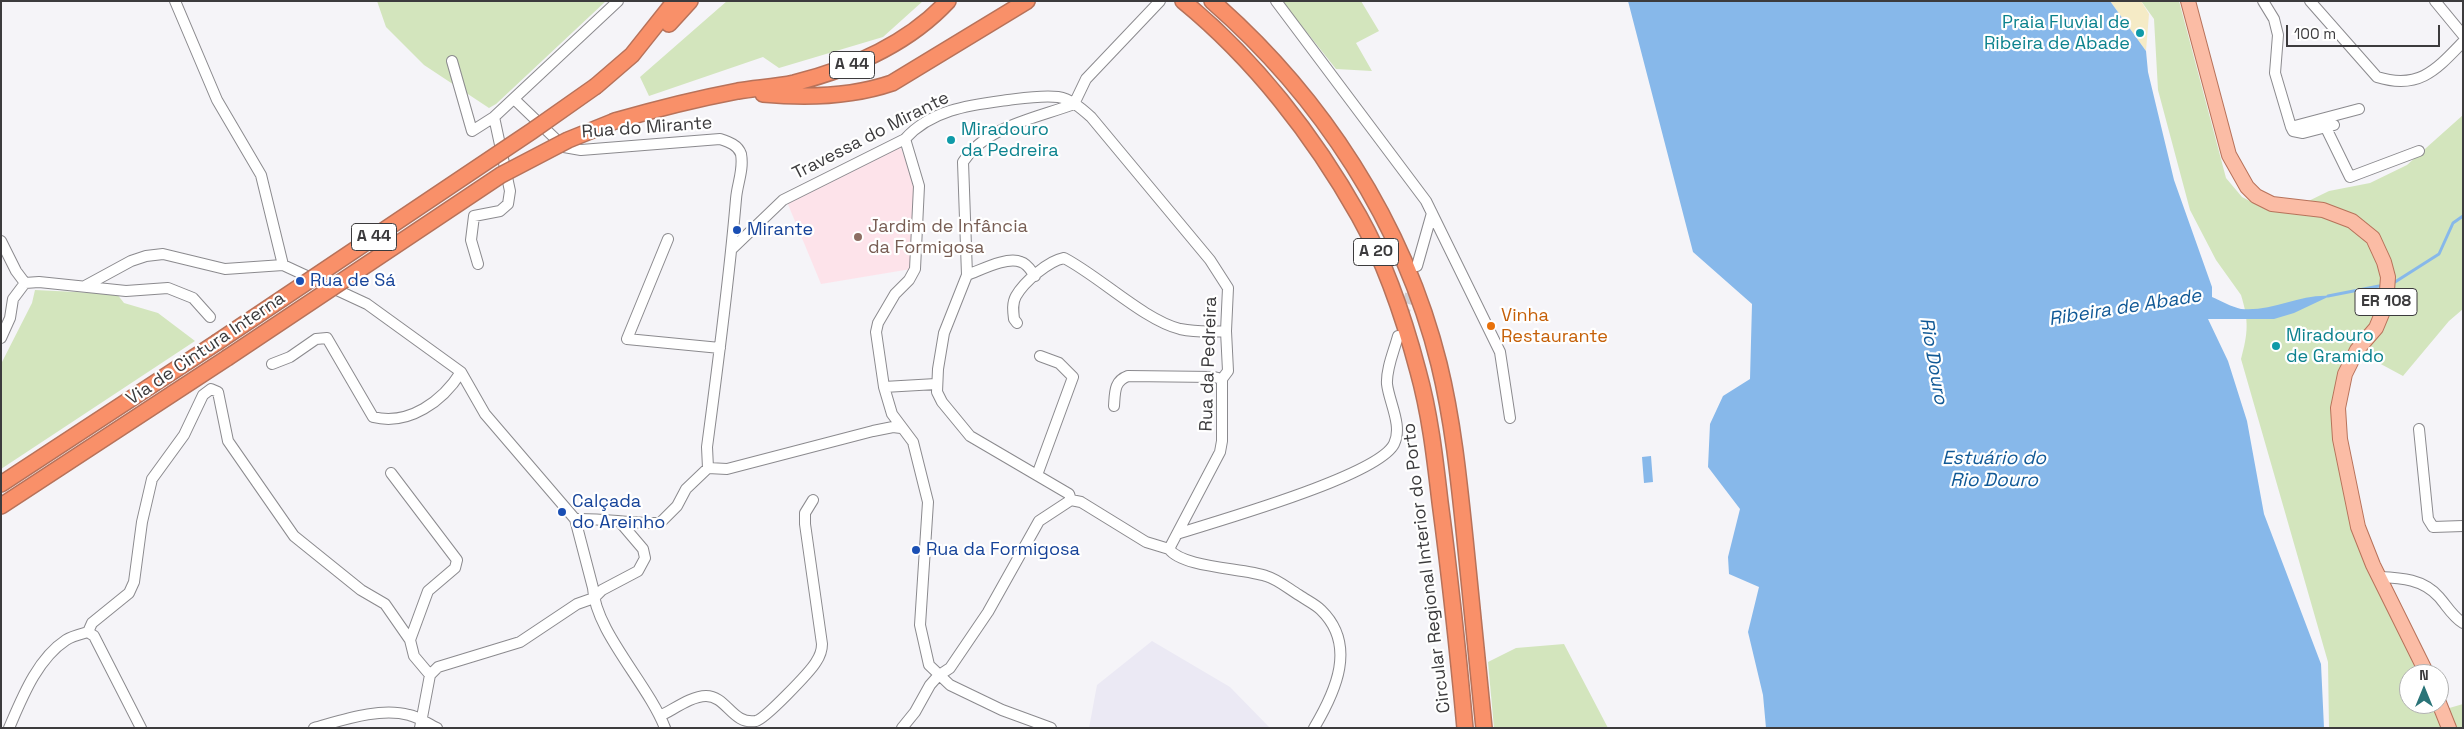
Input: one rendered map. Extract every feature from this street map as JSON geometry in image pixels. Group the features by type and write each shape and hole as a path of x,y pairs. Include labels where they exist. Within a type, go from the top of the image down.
{"highway":[{"path":"632,55 675,1"},
{"name":"A 44","path":"632,55 651,42 690,1"},
{"name":"A 44","path":"739,91 793,83 871,57 922,24 948,1"},
{"path":"739,91 788,95 843,95 868,91 892,83 1027,1"},
{"path":"1169,1 1220,36"},
{"name":"Circular Regional Interior do Porto","path":"1183,1 1261,78 1312,141 1359,217 1392,286 1418,372 1430,428 1448,556 1466,728"},
{"name":"A 20","path":"1212,1 1278,64 1330,128 1378,207 1412,281 1440,367 1457,465 1484,728"},
{"path":"1219,1 1234,20"},
{"name":"Via de Cintura Interna","path":"1,484 216,343 532,131 596,86 632,55"},
{"name":"Via de Cintura Interna","path":"1,506 501,175 568,140 615,121 671,104 739,91"}],"main road":[{"name":"ER 108","path":"2188,1 2229,156 2247,187 2256,196 2272,204 2323,210 2352,221 2373,238 2384,262 2388,278 2386,304 2376,328 2357,350 2345,374 2338,408 2340,439 2358,526 2379,577 2422,664"},
{"path":"2443,714 2449,728"}],"street":[{"path":"175,1 217,100 261,175 283,265"},
{"path":"452,61 472,131 494,118 618,1"},
{"path":"1071,500 1069,494 970,436 942,402 937,392 936,384 944,333 967,275 964,162 970,151 997,132 1074,104 1086,79 1160,1"},
{"path":"1276,1 1426,201 1500,352 1510,418"},
{"path":"2263,1 2274,19 2278,35 2275,73 2293,131 2303,133 2330,126 2350,178 2420,151"},
{"path":"2310,1 2364,64 2377,77 2391,82 2409,82 2427,76 2463,42"},
{"path":"2435,1 2463,35"},
{"name":"Travessa do Mirante","path":"733,248 783,200 906,139 913,130 943,113 964,106 1031,98 1060,97 1074,104"},
{"name":"Rua do Mirante","path":"514,99 564,147 581,150 720,139 732,143 740,151 742,168 736,197 733,248 707,447 708,468"},
{"name":"Rua da Pedreira","path":"1074,104 1091,117 1222,277 1228,288 1226,331 1228,370 1222,379 1222,441 1220,452 1169,549"},
{"path":"2291,127 2359,109"},
{"path":"478,264 471,240 474,216 500,211 508,204 510,191 494,118"},
{"path":"906,139 919,186 915,269 909,280 895,294 878,323 876,332 884,387 892,414 913,442 928,502 920,625 926,646 928,665 950,685 993,706 1051,728"},
{"path":"1418,266 1432,213"},
{"path":"668,239 627,338 720,348"},
{"path":"1,242 16,271 25,283"},
{"path":"85,286 131,261 146,256 163,254 225,269 283,265 367,304 461,372 485,414 575,519 594,598 606,629 634,671 665,728"},
{"path":"1017,323 1014,319 1013,307 1016,296 1035,276 1055,260 1064,258 1160,322 1202,332 1226,331"},
{"path":"967,275 1012,260 1020,261 1027,265 1035,276"},
{"path":"25,283 39,282 126,291 168,288 193,298 210,316"},
{"path":"1,338 10,318 13,300 25,283"},
{"path":"1177,534 1301,494 1366,467 1382,457 1394,444 1396,433 1395,416 1387,383 1398,336"},
{"path":"272,364 290,357 316,339 327,338 373,417 381,419 412,415 425,410 461,372"},
{"path":"1037,475 1073,377 1059,363 1040,356"},
{"path":"1114,406 1116,386 1120,379 1128,376 1214,377 1222,379"},
{"path":"884,387 936,384"},
{"path":"9,728 37,671 57,647 68,638 88,632 92,623 129,594 134,582 142,522 152,479 184,436 202,396 210,389 218,392 228,442 294,536 361,590 385,604 410,640 414,656 430,675"},
{"path":"575,519 600,518 635,524 660,523 677,506 686,489 708,468 727,469 873,431 893,427 901,428"},
{"path":"2419,429 2428,519 2433,526 2463,526"},
{"path":"390,473 457,560 455,568 428,591 410,640"},
{"path":"660,716 698,698 707,696 717,698 737,717 746,721 757,721 767,714 816,664 821,653 822,644 805,524 805,513 814,500"},
{"path":"902,728 915,712 938,676 950,668 988,612 1039,521 1071,500 1081,502 1146,542 1169,549 1175,556 1224,569 1268,576 1320,609 1334,626 1341,644 1341,666 1314,728"},
{"path":"420,724 430,675 438,667 520,642 577,604 594,598 602,590 624,580 642,567 645,558 643,549 620,522"},
{"path":"2379,577 2400,578 2422,583 2438,596 2455,618 2463,623"},
{"path":"88,632 94,636 141,728"},
{"path":"314,728 379,713 396,712 412,715 420,724 437,728"}],"shaded area":[{"name":"Jardim de Infância da Formigosa","path":"900,146 915,182 911,269 821,284 787,202"},
{"path":"1152,641 1230,687 1270,728 1089,728 1097,685"}],"green space":[{"path":"377,1 606,1 496,104 489,108 424,65 386,27"},
{"path":"727,1 923,1 883,37 779,68 763,57 649,96 640,77"},
{"path":"1282,1 1361,1 1379,31 1356,43 1372,71 1336,69"},
{"path":"2141,1 2179,1 2226,178 2242,197 2267,210 2284,213 2329,191 2370,183 2407,165 2463,115 2463,309 2449,321 2403,376 2351,348 2332,413 2358,536 2423,664 2399,664 2399,714 2449,714 2449,708 2463,704 2463,728 2329,728 2328,662 2241,359 2247,327 2244,304 2241,295 2216,260 2190,210 2158,90 2154,19"},
{"path":"35,290 117,294 124,303 158,313 195,341 1,469 1,364 32,303"},
{"path":"1564,644 1608,728 1494,728 1488,662 1516,648"}],"sand":[{"name":"Praia Fluvial de Ribeira de Abade","path":"2110,1 2141,1 2149,14 2146,51"}],"water":[{"name":"Estuário do Rio Douro","path":"1628,1 2110,1 2146,51 2148,72 2174,180 2212,287 2212,297 2241,309 2252,309 2319,296 2330,296 2294,313 2274,319 2208,319 2228,361 2247,421 2264,514 2321,664 2324,728 1766,728 1763,695 1748,632 1759,587 1729,574 1728,557 1740,509 1708,467 1710,424 1723,396 1750,379 1752,304 1693,252"},
{"path":"1651,456 1653,482 1644,483 1642,457"}],"waterway":[{"name":"Ribeira de Abade","path":"2395,282 2439,254 2453,223 2463,216"},
{"name":"Ribeira de Abade","path":"2328,296 2379,286"}],"tunnel":[{"path":"1403,318 1413,284"}],"place":[{"name":"Praia Fluvial de Ribeira de Abade","path":"2140,33"},
{"name":"Miradouro da Pedreira","path":"951,140"},
{"name":"Mirante","path":"737,230"},
{"name":"Jardim de Infância da Formigosa","path":"858,237"},
{"name":"Rua de Sá","path":"300,281"},
{"name":"Vinha Restaurante","path":"1491,326"},
{"name":"Miradouro de Gramido","path":"2276,346"},
{"name":"Calçada do Areinho","path":"562,512"},
{"name":"Rua da Formigosa","path":"916,550"}],"water label":[{"name":"Rio Douro","path":"1933,361"}]}
